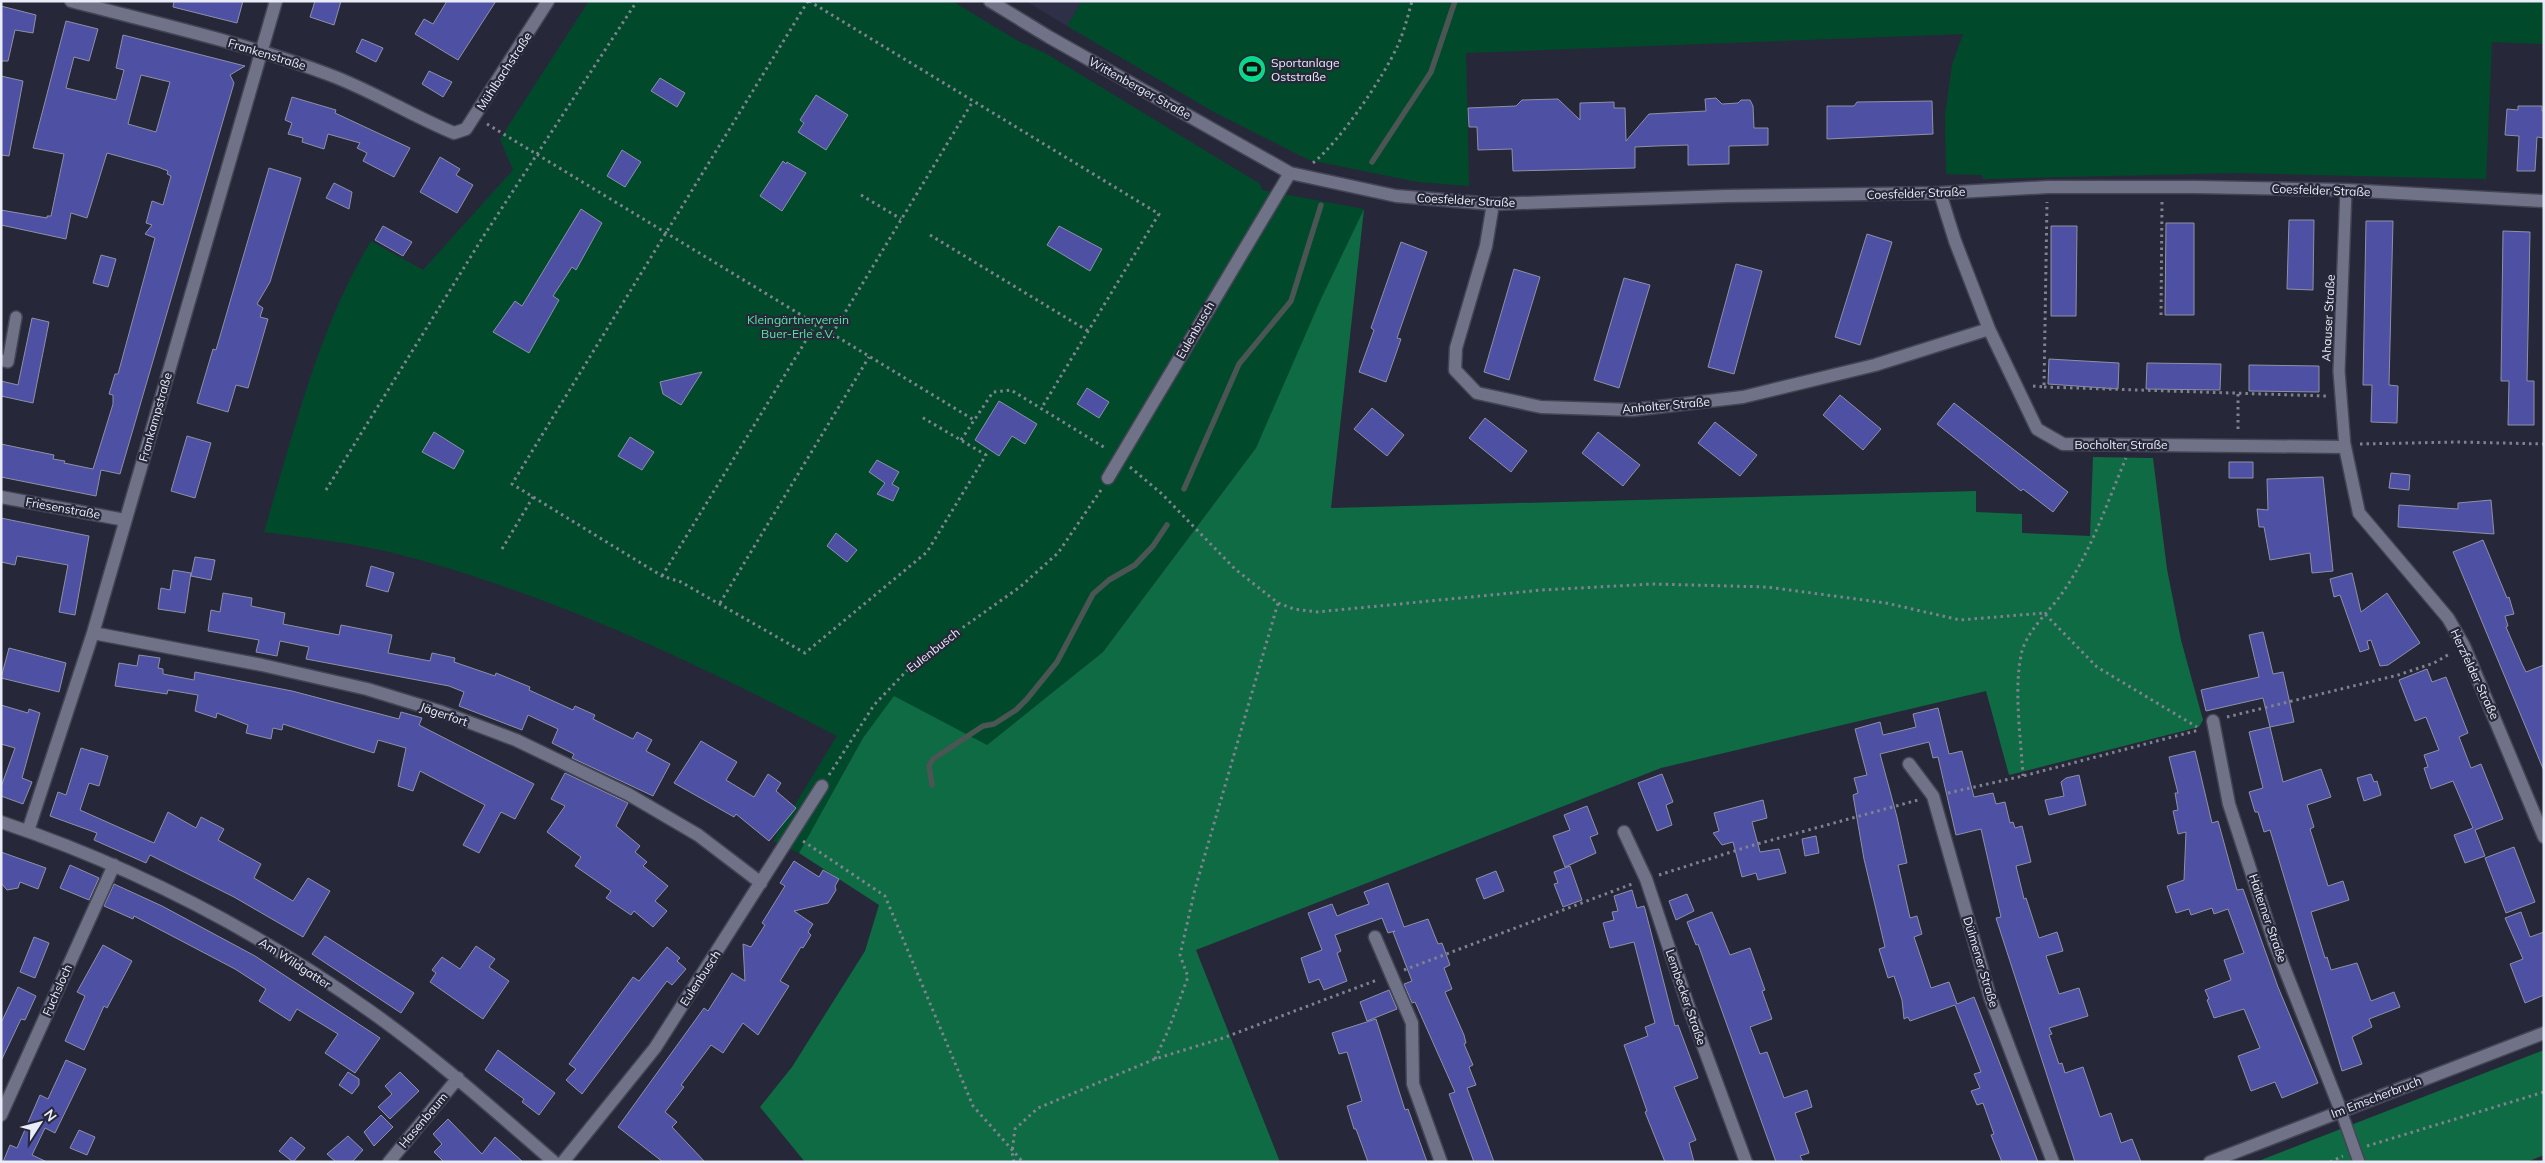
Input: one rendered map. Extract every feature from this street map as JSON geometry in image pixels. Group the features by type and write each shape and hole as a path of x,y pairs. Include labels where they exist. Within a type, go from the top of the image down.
{"street":[{"name":"Frankenstraße","path":"71,1 262,50 333,76 454,133"},
{"name":"Frankampstraße","path":"28,831 93,633 276,1"},
{"name":"Mühlbachstraße","path":"454,133 466,129 548,1"},
{"name":"Wittenberger Straße","path":"990,1 1049,37 1290,173"},
{"name":"Coesfelder Straße","path":"1290,173 1396,196 1493,204 1726,196 1940,193 2048,187 2346,190 2544,200"},
{"name":"Eulenbusch","path":"1108,478 1290,173"},
{"name":"Bocholter Straße","path":"1940,193 1955,241 1989,329 2037,429 2063,444 2345,447"},
{"name":"Anholter Straße","path":"1493,204 1486,246 1456,348 1455,370 1477,393 1541,407 1632,410 1743,397 1875,365 1989,329"},
{"name":"Herzfelder Straße","path":"2345,447 2359,513 2448,618 2464,646 2544,838"},
{"name":"Friesenstraße","path":"1,497 125,520"},
{"name":"Jägerfort","path":"93,633 338,682 442,712 516,740 628,794 698,836 761,883"},
{"name":"Halterner Straße","path":"2213,721 2229,804 2274,942 2341,1111"},
{"name":"Dülmener Straße","path":"1910,764 1933,796 1990,996 2053,1162"},
{"name":"Eulenbusch","path":"563,1162 655,1048 822,786"},
{"name":"Am Wildgatter","path":"1,822 114,866 173,893 250,934 369,1011 458,1078 554,1162"},
{"name":"Lembecker Straße","path":"1624,832 1646,879 1688,1005 1746,1162"},
{"name":"Fuchsloch","path":"1,1115 114,866"},
{"path":"1375,937 1412,1023 1413,1084 1441,1162"},
{"name":"Im Emscherbruch","path":"2210,1162 2544,1034"},
{"name":"Hasenbaum","path":"388,1162 458,1078"}],"lane":[{"name":"Ahauser Straße","path":"2345,447 2339,371 2346,190"},
{"path":"1,360 8,362 16,317"},
{"path":"2341,1111 2359,1162"}],"path":[{"path":"326,490 477,245 637,1"},
{"path":"920,416 986,455 927,552 805,653 681,582 662,576 512,484 808,1 1159,214 1041,409"},
{"path":"1290,173 1314,162 1334,143 1365,99 1398,45 1412,1"},
{"path":"832,334 972,101"},
{"path":"474,116 974,420"},
{"path":"2044,387 2048,187"},
{"path":"2161,315 2162,187"},
{"path":"861,195 901,219"},
{"path":"930,235 1088,331"},
{"path":"662,576 816,324"},
{"path":"720,603 869,357"},
{"path":"2016,384 2044,387 2341,397"},
{"path":"961,440 993,392 1010,390 1120,459 1162,494 1235,569 1278,602 1294,610 1317,612 1542,590 1653,584 1767,587 1886,603 1960,620 2044,613"},
{"path":"2238,394 2238,446"},
{"path":"2345,447 2370,442 2544,444"},
{"path":"2023,776 2018,695 2022,650 2044,613 2062,593 2091,543 2132,444"},
{"name":"Eulenbusch","path":"822,786 874,704 917,660 1020,587 1058,553 1108,478"},
{"path":"502,549 533,497"},
{"path":"1155,1059 1168,1032 1188,977 1180,955 1195,889 1278,602"},
{"path":"2044,613 2097,667 2196,724 2199,730"},
{"path":"1014,1162 1012,1152 1015,1129 1038,1108 1155,1059 1223,1038 1646,879 1750,846 1933,796 2023,776 2199,730 2213,721 2398,675 2434,663 2464,646"},
{"path":"792,834 885,896 974,1106 1012,1152 1023,1162"},
{"path":"2330,1162 2355,1150 2544,1092"}],"shaded area":[{"path":"1026,1 1082,1 1067,26"}],"green space":[{"name":"Kleingärtnerverein Buer-Erle e.V.","path":"589,1 952,1 1018,41 1045,53 1260,184 1262,190 1364,209 1256,448 1103,652 987,745 863,738 799,853 773,841 837,736 677,657 568,610 512,589 455,570 381,550 264,532 308,383 321,347 352,275 371,241 423,270 513,170 500,139"},
{"path":"1082,1 2544,1 2544,44 2492,42 2486,179 2235,173 1983,179 1982,175 1946,174 1945,115 1952,65 1963,34 1466,53 1469,186 1418,182 1309,160 1214,112 1067,26"},
{"path":"1364,209 1331,508 1976,491 1976,512 2022,514 2022,533 2090,536 2093,457 2153,458 2167,569 2181,640 2203,720 2199,727 2009,775 1986,691 1661,768 1196,950 1280,1162 805,1162 760,1107 792,1067 865,951 879,905 799,853 863,738 894,696 987,745 1103,652 1256,448 1321,299"},
{"path":"2544,1050 2544,1155 2527,1162 2256,1162"}],"building":[{"path":"174,1 243,1 237,23 173,7"},
{"path":"315,1 341,1 334,25 310,17"},
{"path":"447,1 496,1 458,60 415,34 424,19 433,24"},
{"path":"1,6 36,15 33,33 15,30 8,61 1,61"},
{"path":"66,21 98,29 89,61 74,57 66,88 116,100 124,70 116,68 123,35 245,66 230,75 234,83 120,474 101,470 96,496 1,477 1,444 54,455 53,459 65,461 64,463 93,469 113,404 113,395 109,394 115,374 118,374 155,238 145,234 152,225 146,223 152,201 163,205 171,176 167,174 168,171 158,167 107,153 87,218 71,213 66,239 1,225 1,210 47,218 47,216 51,216 64,154 33,148","holes":["141,75 170,82 156,132 128,124"]},
{"path":"362,39 383,48 376,62 356,52"},
{"path":"429,71 452,82 443,97 422,84"},
{"path":"1,76 23,81 9,156 1,155"},
{"path":"660,78 685,93 677,107 651,91"},
{"path":"816,95 848,115 826,150 798,132 804,123 800,120"},
{"path":"292,97 336,110 335,113 410,148 394,177 363,161 367,153 357,148 360,143 328,134 324,149 302,142 303,138 288,134 292,123 285,120"},
{"path":"1716,98 1722,104 1750,100 1753,106 1754,128 1768,128 1768,145 1729,146 1729,164 1688,165 1688,145 1656,146 1635,147 1635,168 1513,171 1512,149 1478,150 1477,127 1469,127 1468,108 1516,106 1522,100 1558,99 1580,120 1580,103 1614,102 1614,108 1625,108 1626,141 1649,114 1706,111 1705,99"},
{"path":"1932,101 1933,134 1827,139 1827,106 1854,106 1857,102"},
{"path":"2518,106 2542,106 2542,111 2544,111 2544,138 2537,137 2535,171 2517,171 2519,136 2505,135 2507,109 2518,110"},
{"path":"622,150 641,162 625,187 607,176"},
{"path":"440,157 460,169 456,175 473,185 457,213 420,192"},
{"path":"783,161 806,173 782,211 760,196"},
{"path":"269,168 301,178 270,282 257,304 263,308 260,317 268,319 248,388 236,385 228,412 197,403 213,349 216,350"},
{"path":"334,183 352,192 349,209 326,198"},
{"path":"581,209 602,223 576,270 572,267 553,296 559,300 529,353 493,332 515,301 522,306"},
{"path":"2289,220 2314,220 2313,290 2287,289"},
{"path":"2366,221 2393,221 2389,385 2398,386 2397,423 2371,422 2372,385 2363,385"},
{"path":"2166,223 2194,223 2194,315 2165,315"},
{"path":"383,226 412,242 403,256 375,240"},
{"path":"1059,226 1102,249 1090,271 1047,245"},
{"path":"2051,226 2077,226 2076,316 2051,316"},
{"path":"2503,231 2530,232 2527,381 2534,381 2534,425 2508,425 2509,381 2501,381"},
{"path":"1867,234 1892,242 1860,345 1835,337"},
{"path":"1401,242 1427,252 1397,338 1401,339 1386,382 1359,372 1374,330 1371,328"},
{"path":"101,255 116,259 108,287 93,283"},
{"path":"1736,264 1762,271 1734,374 1708,367"},
{"path":"1514,269 1540,277 1509,380 1484,372"},
{"path":"1624,278 1650,285 1619,388 1594,380"},
{"path":"32,318 49,322 33,403 1,396 1,381 18,385"},
{"path":"2049,359 2119,363 2118,389 2048,384"},
{"path":"2147,363 2221,364 2220,390 2146,389"},
{"path":"2249,365 2319,366 2319,392 2249,391"},
{"path":"702,372 681,405 663,394 660,382"},
{"path":"1087,388 1109,402 1099,418 1077,404"},
{"path":"1840,395 1881,429 1863,450 1823,415"},
{"path":"999,401 1037,424 1025,444 1012,436 999,456 975,440"},
{"path":"1954,403 2068,492 2053,512 2023,489 2021,491 1937,424"},
{"path":"1372,408 1404,435 1387,456 1354,429"},
{"path":"1485,418 1527,451 1511,472 1469,438"},
{"path":"1715,422 1757,455 1740,476 1698,443"},
{"path":"434,432 464,451 454,469 422,452"},
{"path":"1598,432 1640,465 1623,486 1582,453"},
{"path":"187,436 211,443 195,498 171,491"},
{"path":"630,437 654,452 642,470 618,456"},
{"path":"877,460 899,472 892,484 899,488 893,501 877,494 885,483 869,472"},
{"path":"2229,462 2253,462 2253,478 2229,478"},
{"path":"2391,473 2410,475 2409,490 2389,488"},
{"path":"2323,477 2333,571 2312,573 2310,553 2270,560 2264,527 2259,527 2257,509 2268,510 2267,479"},
{"path":"2491,500 2494,534 2398,527 2399,505 2458,509 2458,503"},
{"path":"1,518 89,536 75,615 59,612 68,565 17,556 15,565 1,562"},
{"path":"836,533 857,550 847,562 827,546"},
{"path":"2483,540 2507,598 2509,597 2514,614 2505,616 2508,626 2506,627 2522,664 2526,672 2544,665 2544,771 2453,552"},
{"path":"195,557 215,560 211,580 191,576"},
{"path":"371,566 394,573 388,592 366,586"},
{"path":"173,570 191,573 185,613 158,609 161,588 170,590"},
{"path":"2352,573 2361,612 2387,593 2420,643 2388,665 2380,666 2371,640 2367,641 2369,649 2360,652 2340,595 2334,597 2330,579"},
{"path":"223,593 252,598 251,606 285,613 283,624 339,635 341,625 392,635 388,653 430,661 432,653 455,658 454,662 495,676 496,673 530,687 529,690 573,710 575,706 595,715 593,719 633,739 637,732 652,740 646,751 670,764 653,796 572,758 574,754 552,743 558,729 528,715 522,730 459,706 464,692 449,686 306,659 309,647 280,641 277,656 256,652 259,640 208,631 211,610 220,612"},
{"path":"2263,632 2273,674 2283,672 2294,722 2270,727 2263,698 2206,711 2201,690 2259,677 2249,635"},
{"path":"9,648 66,663 59,692 1,678"},
{"path":"139,655 160,658 158,668 163,669 163,674 194,680 195,672 292,691 399,719 401,712 422,718 419,725 534,784 515,819 501,812 479,853 463,845 485,805 420,771 413,791 398,786 406,748 378,740 374,753 283,724 282,730 273,728 271,739 246,733 248,725 217,713 216,718 195,711 198,695 168,690 167,694 115,686 119,663 137,666"},
{"path":"2427,669 2432,682 2446,677 2468,733 2459,737 2471,768 2481,764 2503,819 2475,830 2485,856 2465,863 2454,835 2473,828 2453,781 2431,789 2424,768 2428,767 2424,755 2439,750 2426,717 2415,721 2399,680"},
{"path":"1,705 28,713 29,709 40,713 22,778 32,782 23,804 1,796 1,787 15,748 1,744"},
{"path":"1938,708 1949,754 1962,751 1974,797 1993,793 1996,804 2005,802 2010,823 2013,822 2015,828 2022,826 2031,862 2016,866 2024,899 2026,898 2039,938 2057,932 2063,951 2046,956 2059,994 2079,988 2088,1016 2049,1028 2052,1034 2049,1035 2059,1064 2062,1063 2065,1073 2083,1067 2100,1117 2111,1113 2121,1143 2132,1139 2141,1162 2075,1162 1996,918 2001,917 1981,829 1956,835 1938,757 1933,758 1929,742 1880,754 1907,863 1898,865 1910,918 1917,916 1922,934 1914,937 1931,988 1949,982 1957,1004 1974,997 2038,1162 2002,1162 1991,1135 1994,1134 1983,1103 1977,1105 1971,1091 1980,1088 1974,1074 1981,1072 1955,1005 1910,1021 1908,1017 1904,1019 1902,1000 1894,976 1888,978 1879,949 1885,947 1864,859 1853,795 1858,793 1854,778 1867,775 1855,729 1880,722 1883,735 1916,727 1913,714"},
{"path":"2270,727 2283,782 2321,769 2331,797 2307,805 2314,827 2310,829 2328,886 2343,881 2349,900 2311,912 2325,958 2327,957 2331,970 2357,963 2371,1001 2394,992 2400,1007 2369,1019 2372,1027 2352,1037 2362,1064 2342,1071 2270,830 2264,832 2249,792 2263,788 2249,732"},
{"path":"701,741 737,762 726,780 754,797 768,774 781,783 776,791 796,808 769,841 736,814 734,817 674,783"},
{"path":"81,748 108,756 99,786 89,783 80,810 154,843 168,812 196,828 201,817 224,829 218,840 261,864 254,878 293,901 308,878 330,891 303,937 234,897 150,855 146,863 94,840 97,833 50,816 58,792 66,795"},
{"path":"2195,751 2212,823 2218,821 2237,890 2243,889 2278,987 2318,1083 2282,1098 2275,1082 2251,1091 2238,1056 2260,1048 2244,1009 2214,1018 2207,1000 2209,999 2205,990 2231,980 2224,960 2244,953 2228,909 2214,914 2212,908 2191,915 2189,909 2176,913 2167,886 2184,880 2186,832 2178,834 2173,811 2178,810 2175,793 2178,793 2169,757"},
{"path":"565,773 628,803 616,826 640,846 635,852 647,862 643,866 668,886 655,901 667,911 653,927 634,911 631,915 606,898 611,891 575,866 581,857 547,832 565,806 551,799"},
{"path":"1662,774 1673,802 1666,805 1672,825 1657,831 1638,783"},
{"path":"2371,774 2374,782 2377,781 2381,795 2364,801 2357,778"},
{"path":"2079,775 2086,805 2049,815 2045,800 2064,796 2061,782 2066,778"},
{"path":"1763,800 1767,818 1752,822 1760,852 1779,849 1786,873 1758,880 1756,873 1742,877 1733,842 1722,845 1713,833 1719,831 1714,813"},
{"path":"1587,806 1598,834 1590,837 1596,853 1565,867 1553,836 1570,830 1564,815"},
{"path":"1816,836 1819,853 1805,856 1802,839"},
{"path":"2514,847 2535,902 2506,913 2485,858"},
{"path":"1,852 46,868 38,889 20,882 18,888 7,890 1,883"},
{"path":"794,861 819,877 823,870 839,879 835,886 836,890 828,903 794,911 813,924 808,932 811,935 803,948 801,947 780,981 789,986 758,1035 743,1023 723,1053 711,1045 681,1085 684,1087 665,1112 677,1122 672,1127 705,1162 663,1162 618,1127 704,1008 708,1011 732,973 745,981 743,944 751,947 765,925 762,923 785,886 780,883"},
{"path":"70,865 99,878 89,900 60,888"},
{"path":"1570,866 1582,900 1563,907 1554,884 1558,883 1554,872"},
{"path":"1496,871 1504,891 1484,899 1476,879"},
{"path":"1388,883 1404,927 1428,919 1438,944 1442,943 1450,965 1444,968 1452,989 1445,992 1464,1035 1466,1043 1464,1044 1473,1065 1469,1067 1476,1085 1467,1088 1494,1162 1474,1162 1449,1094 1455,1092 1415,1002 1412,1003 1404,984 1412,981 1393,932 1395,931 1388,933 1382,918 1335,935 1341,951 1337,953 1347,981 1324,990 1319,979 1309,983 1301,958 1322,950 1308,913 1332,904 1337,916 1369,904 1364,892"},
{"path":"114,884 162,906 255,956 380,1038 355,1073 325,1053 338,1034 297,1009 290,1021 259,1001 266,989 235,969 134,916 133,919 104,906"},
{"path":"1632,890 1637,908 1644,906 1675,1026 1678,1025 1698,1078 1674,1087 1696,1140 1689,1143 1694,1162 1665,1162 1645,1112 1647,1111 1624,1045 1648,1036 1645,1027 1655,1023 1634,942 1610,948 1603,923 1614,920 1612,912 1618,911 1614,896"},
{"path":"1687,894 1694,911 1676,920 1669,901"},
{"path":"1712,912 1730,955 1750,948 1765,990 1762,991 1772,1019 1750,1027 1760,1054 1767,1052 1784,1098 1807,1090 1812,1107 1795,1113 1809,1153 1800,1156 1803,1162 1776,1162 1698,944 1696,945 1687,922"},
{"path":"2521,912 2530,937 2544,932 2544,995 2525,1003 2510,964 2523,959 2505,918"},
{"path":"325,936 414,993 401,1013 312,954"},
{"path":"34,937 49,943 35,978 20,972"},
{"path":"103,945 132,961 107,1008 104,1006 84,1050 65,1041 85,996 77,992"},
{"path":"476,946 495,959 489,967 509,981 483,1019 430,982 436,973 432,970 442,957 460,969"},
{"path":"667,947 680,958 677,961 686,969 672,985 667,981 582,1094 566,1080 576,1069 569,1064 633,977 639,981"},
{"path":"18,987 36,996 25,1020 21,1019 1,1061 1,1023"},
{"path":"1389,990 1397,1009 1367,1021 1360,1002"},
{"path":"1376,1019 1405,1110 1408,1109 1427,1162 1368,1162 1356,1129 1354,1129 1347,1106 1362,1101 1347,1052 1339,1054 1332,1033"},
{"path":"498,1050 555,1093 539,1115 522,1102 524,1099 485,1070"},
{"path":"66,1060 86,1069 55,1133 45,1128 32,1155 47,1162 3,1162 10,1145 17,1148 40,1095 48,1099"},
{"path":"348,1072 359,1079 359,1085 352,1094 339,1085"},
{"path":"400,1072 419,1091 390,1119 378,1107 392,1094 385,1086"},
{"path":"381,1115 393,1127 374,1146 364,1132"},
{"path":"448,1119 482,1154 495,1137 523,1162 444,1162 434,1152 442,1144 433,1134"},
{"path":"79,1130 95,1137 87,1155 70,1148"},
{"path":"348,1136 363,1150 352,1162 336,1162 327,1154"},
{"path":"291,1137 305,1148 293,1162 279,1151"}],"waterway":[{"path":"1372,162 1431,72 1455,1"},
{"path":"1184,489 1239,364 1291,301 1321,205"},
{"path":"932,785 929,766 933,759 983,726 994,724 1016,710 1057,662 1093,594 1109,580 1135,565 1153,546 1167,525"}],"place":[{"name":"Sportanlage Oststraße","path":"1252,69"}]}
